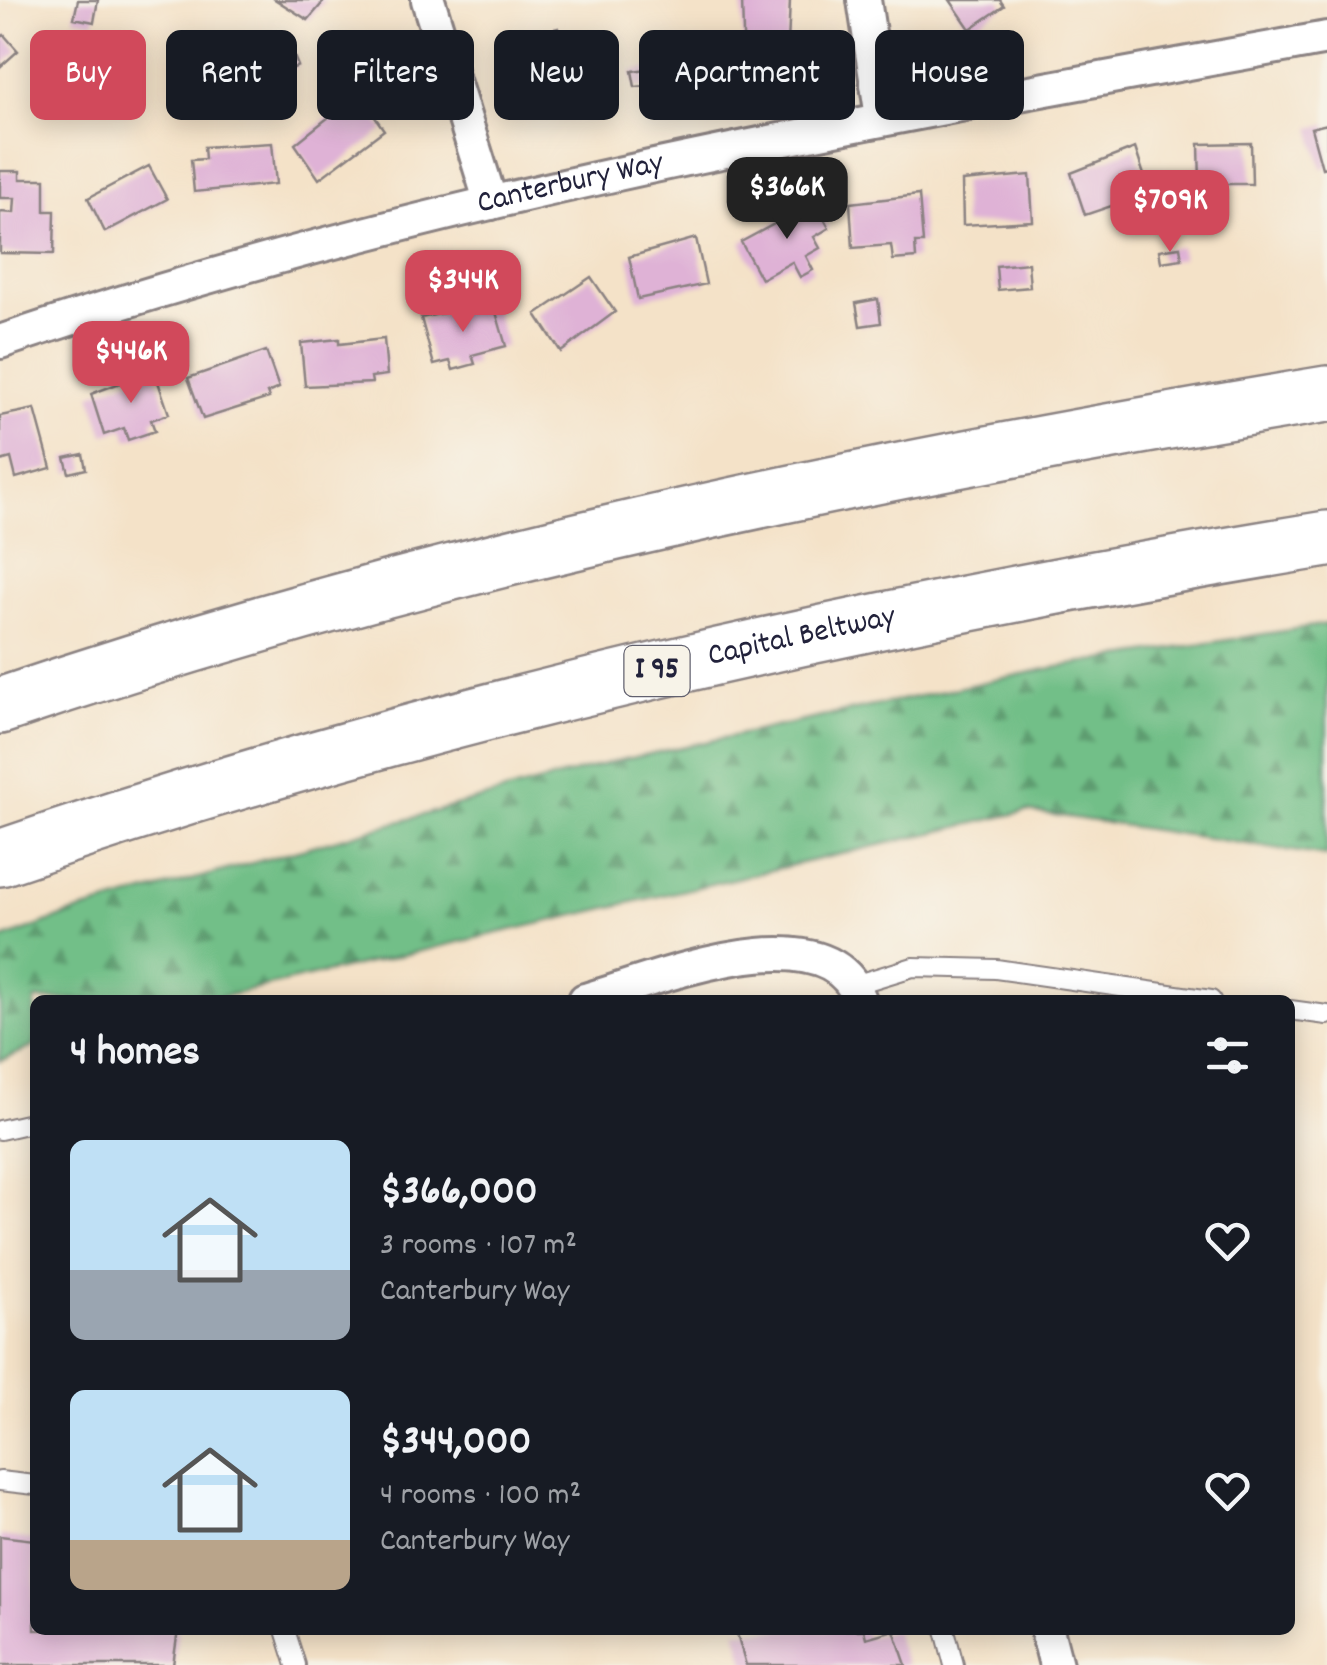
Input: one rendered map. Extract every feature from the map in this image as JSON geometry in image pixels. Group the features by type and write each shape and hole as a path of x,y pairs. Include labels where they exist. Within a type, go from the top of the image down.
{"highway":[{"path":"0,706 376,595 719,508 974,456 1327,394"},
{"name":"Capital Beltway","path":"0,858 286,769 752,648 1008,594 1327,538"}],"street":[{"path":"428,0 490,203"},
{"path":"864,0 875,71"},
{"name":"Canterbury Way","path":"1024,91 1327,38"},
{"name":"Canterbury Way","path":"0,342 110,304 490,203 875,118"},
{"path":"603,995 750,954 784,952 828,963 857,992"},
{"path":"1048,1635 1056,1665"}],"lane":[{"path":"857,992 914,967 996,969 1176,995"},
{"path":"1295,1011 1327,1015"},
{"path":"0,1130 30,1123"},
{"path":"0,1481 30,1484"},
{"path":"287,1635 296,1665"},
{"path":"946,1635 954,1665"}],"green space":[{"path":"1327,624 1327,856 1027,811 230,995 30,995 30,1048 0,1061 0,940 70,914 612,762 1046,669"}],"building":[{"path":"78,0 98,0 94,22 74,18"},
{"path":"276,0 325,0 308,20"},
{"path":"742,0 790,0 789,30 743,30"},
{"path":"950,0 1000,0 1004,6 970,29"},
{"path":"4,35 18,51 0,67 0,38"},
{"path":"639,70 639,87 635,87 632,71"},
{"path":"325,120 377,120 384,130 319,179 295,144"},
{"path":"1327,124 1327,167 1322,168 1311,128"},
{"path":"272,143 276,184 194,192 191,160 205,159 204,147"},
{"path":"1251,143 1252,184 1200,184 1199,144"},
{"path":"1135,148 1150,193 1085,215 1071,173"},
{"path":"149,166 167,199 105,232 88,198"},
{"path":"0,171 20,171 20,179 45,179 45,211 55,211 54,254 0,253 0,212 14,213 15,198 0,198"},
{"path":"1030,175 1033,221 963,225 962,181"},
{"path":"919,195 923,243 915,243 916,258 893,260 891,245 853,248 850,203"},
{"path":"815,202 829,228 814,237 820,248 806,256 813,270 800,277 792,262 761,279 741,242"},
{"path":"696,238 706,284 638,299 629,257"},
{"path":"1180,247 1182,259 1161,262 1159,250"},
{"path":"1028,263 1030,287 998,290 996,266"},
{"path":"591,277 615,312 561,352 536,314"},
{"path":"878,299 881,323 860,326 856,303"},
{"path":"493,302 506,346 472,355 475,364 453,370 450,361 434,365 421,318"},
{"path":"339,339 339,344 384,339 387,375 371,377 372,383 305,386 301,343"},
{"path":"266,351 279,388 267,393 269,398 203,419 188,378"},
{"path":"154,370 169,414 151,420 155,431 128,440 124,428 104,435 91,394"},
{"path":"35,409 51,468 16,478 11,458 0,461 0,416"},
{"path":"83,454 86,469 69,473 65,458"},
{"path":"0,1536 30,1539 30,1635 177,1635 173,1665 0,1665"},
{"path":"737,1635 896,1635 906,1665 746,1665"}]}
